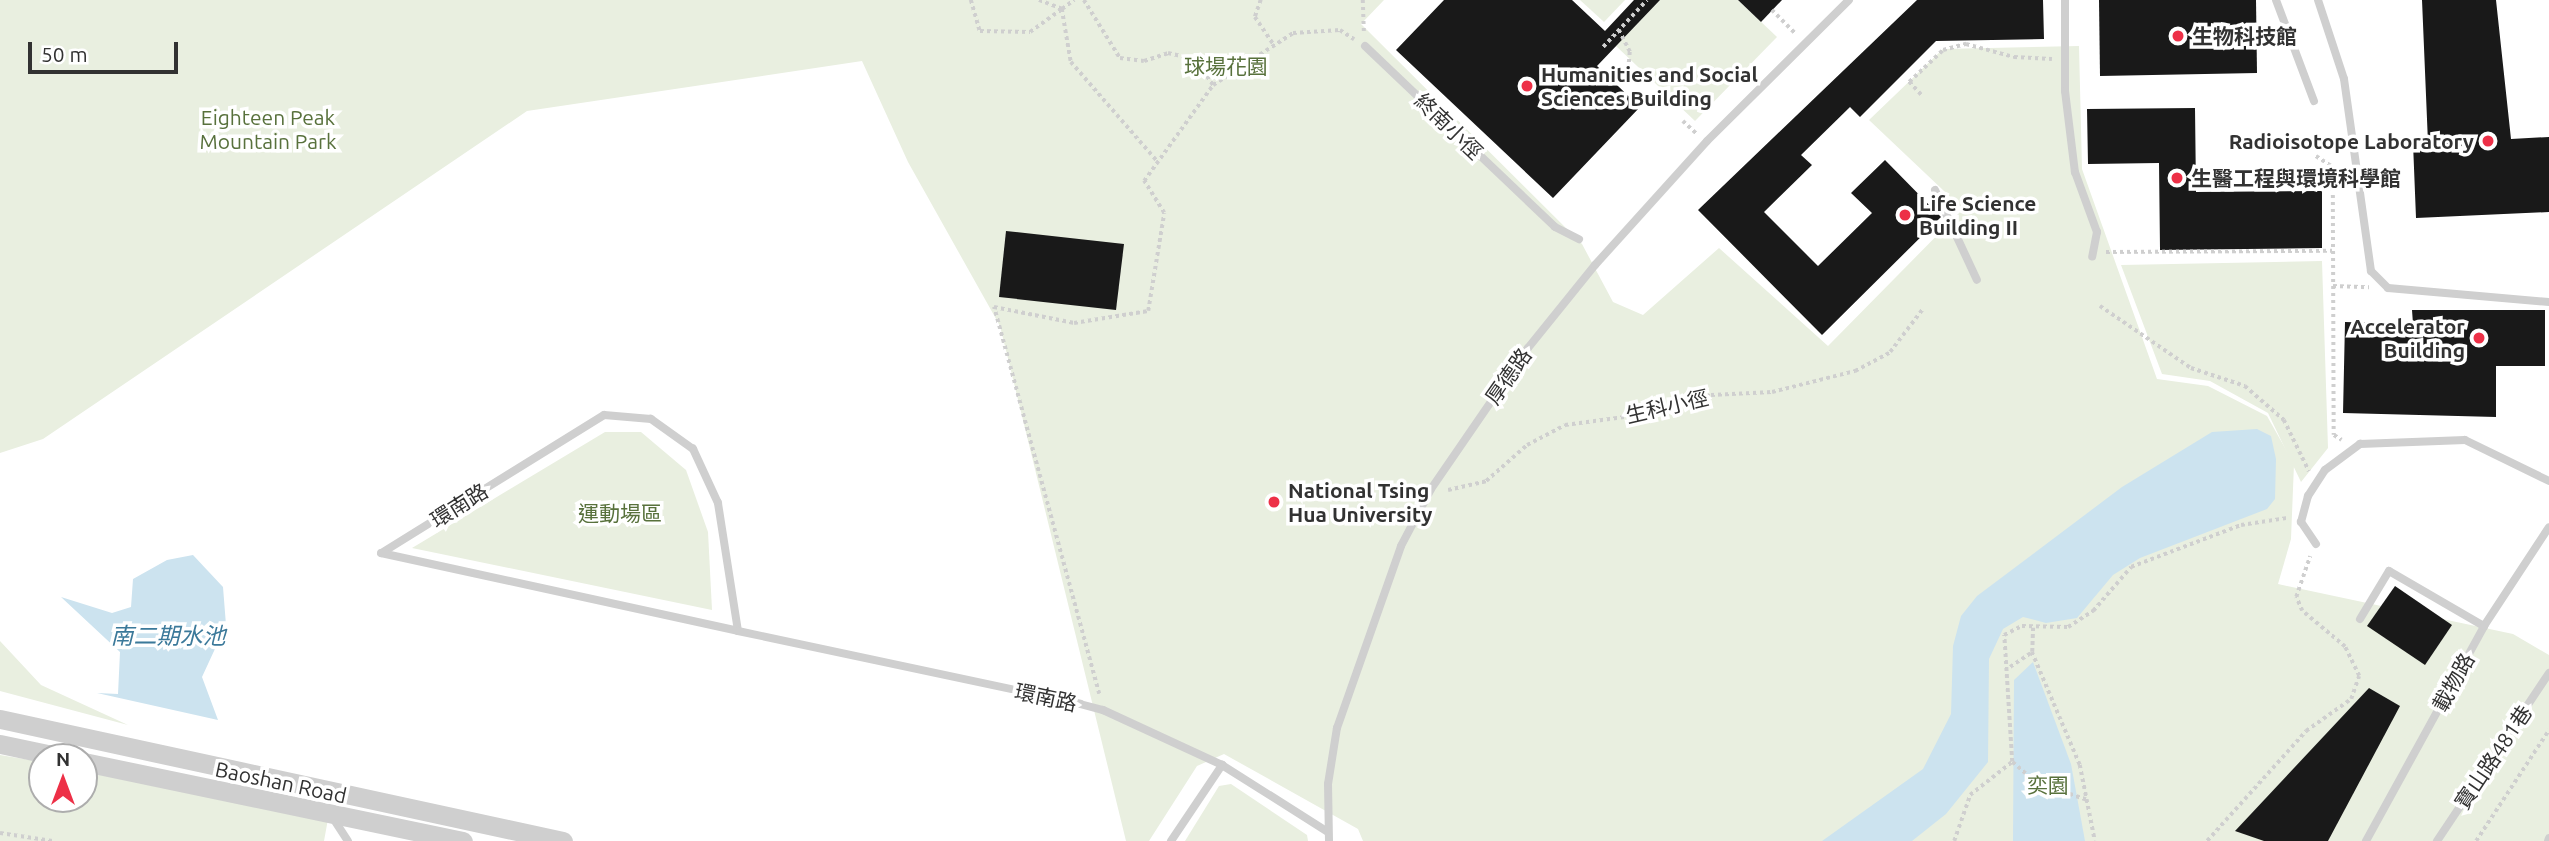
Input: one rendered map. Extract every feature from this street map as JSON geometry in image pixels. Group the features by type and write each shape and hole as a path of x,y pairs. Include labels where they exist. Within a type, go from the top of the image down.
{"street":[{"name":"Baoshan Road","path":"0,719 563,841"},
{"path":"0,744 28,750"},
{"name":"Baoshan Road","path":"98,765 463,841"}],"lane":[{"name":"厚德路","path":"1329,836 1337,728 1401,546 1431,489 1528,348 1595,265 1707,141 1849,0"},
{"path":"2065,0 2065,59 2074,172 2091,203 2093,255"},
{"path":"2276,0 2314,101"},
{"path":"2318,0 2344,79 2364,247 2371,271 2388,288 2549,302"},
{"name":"終南小徑","path":"1365,46 1533,207 1579,239"},
{"path":"1935,190 1977,280"},
{"name":"環南路","path":"738,631 718,503 693,449 651,419 604,415 381,553 738,631 1103,710 1222,765 1329,836"},
{"path":"2316,544 2301,522 2308,496 2325,470 2350,449 2378,441 2465,440 2549,481"},
{"name":"載物路","path":"2366,841 2484,626 2549,527"},
{"path":"2360,619 2389,571 2484,626"},
{"name":"寶山路481巷","path":"2437,841 2549,673"},
{"path":"1171,841 1222,765"},
{"path":"330,813 348,841"}],"path":[{"path":"971,0 980,32 1030,32 1074,0"},
{"path":"1039,0 1062,9"},
{"path":"1084,0 1120,58 1144,61 1168,53 1195,59 1213,85"},
{"path":"1261,0 1255,17 1273,44"},
{"path":"1363,0 1365,46"},
{"path":"1603,47 1647,0"},
{"path":"1062,9 1071,62 1159,163"},
{"path":"1772,10 1800,37"},
{"path":"1103,710 994,307 1074,323 1147,311 1164,213 1144,181 1213,85 1273,44 1313,27 1340,30 1365,46"},
{"path":"1619,30 1630,52 1628,74"},
{"path":"1921,95 1909,82 1943,50 1966,44 2014,57 2065,59"},
{"path":"1683,121 1701,137"},
{"path":"2316,156 2333,167 2334,435 2350,449"},
{"path":"2093,255 2333,251"},
{"path":"2333,286 2388,288"},
{"path":"2100,306 2191,368 2245,386 2284,420 2312,475"},
{"name":"生科小徑","path":"1446,490 1486,481 1527,445 1565,425 1646,414 1711,395 1772,392 1855,371 1890,352 1922,310"},
{"path":"2086,800 2036,783 2011,762 2010,667 2000,646 2004,635 2081,620 2131,567 2241,525 2296,517"},
{"path":"2207,841 2306,731 2351,699 2359,676 2345,647 2302,611 2296,597 2316,544"},
{"path":"2033,628 2032,652 2080,765 2095,838"},
{"path":"2010,667 2032,652"},
{"path":"2476,841 2549,730"},
{"path":"1954,841 1970,795 2011,762"},
{"path":"0,833 52,841"}],"green space":[{"path":"0,0 1384,0 1361,24 1582,244 1613,302 1643,315 1719,248 1828,346 1963,209 1869,120 1943,49 2079,46 2082,169 2157,379 2208,386 2267,416 2294,464 2291,539 2278,584 2513,634 2549,655 2549,841 1363,841 1358,829 1224,754 1197,766 1149,841 1126,841 1000,326 908,162 862,61 527,111 43,439 0,453"},
{"path":"1580,0 1625,0 1604,22"},
{"path":"1660,0 1738,0 1777,37 1695,121 1616,46"},
{"path":"2322,261 2328,448 2301,482 2268,413 2210,381 2162,374 2121,265"},
{"name":"運動場區","path":"605,432 641,432 686,470 708,532 712,610 412,548"},
{"path":"0,641 41,685 128,725 0,691"},
{"path":"0,755 28,760 28,813 98,813 98,770 330,808 324,841 0,841"},
{"path":"1231,784 1307,835 1308,841 1185,841 1219,786"}],"water":[{"path":"2257,429 2271,436 2276,459 2275,499 2267,509 2140,558 2113,575 2077,618 2046,623 2023,617 2003,629 1989,659 1988,762 1946,814 1912,841 1822,841 1923,769 1951,714 1953,646 1961,616 1977,596 2122,487 2212,432"},
{"name":"南二期水池","path":"193,555 223,587 226,625 202,677 218,720 97,693 118,694 120,652 61,597 112,613 131,607 133,579 167,560"},
{"path":"2033,662 2071,764 2085,841 2013,841 2014,680"}],"building":[{"name":"Humanities and Social Sciences Building","path":"1444,0 1572,0 1605,31 1634,0 1660,0 1597,66 1640,107 1553,198 1396,50"},
{"name":"Humanities and Social Sciences Building","path":"1738,0 1782,0 1761,22"},
{"name":"Life Science Building II","path":"1917,0 2043,0 2044,39 1936,41 1860,117 1850,107 1801,155 1812,165 1764,212 1818,266 1872,213 1851,193 1885,160 1941,217 1822,335 1698,210"},
{"name":"生物科技館","path":"2099,0 2256,0 2257,73 2100,76"},
{"name":"Radioisotope Laboratory","path":"2422,0 2496,0 2511,139 2549,137 2549,212 2416,218 2413,143 2428,143"},
{"name":"生醫工程與環境科學館","path":"2195,108 2196,192 2322,191 2322,248 2160,250 2159,163 2088,164 2087,109"},
{"path":"1006,231 1124,244 1116,310 999,297"},
{"name":"Accelerator Building","path":"2412,310 2545,310 2545,366 2496,366 2496,417 2343,413 2345,322 2413,324"},
{"path":"2395,586 2452,625 2425,665 2367,626"},
{"path":"2369,688 2400,706 2328,841 2264,841 2235,831"}],"place":[{"name":"生物科技館","path":"2178,36"},
{"name":"Humanities and Social Sciences Building","path":"1527,86"},
{"name":"Radioisotope Laboratory","path":"2488,141"},
{"name":"生醫工程與環境科學館","path":"2177,178"},
{"name":"Life Science Building II","path":"1905,215"},
{"name":"Accelerator Building","path":"2479,338"},
{"name":"National Tsing Hua University","path":"1274,502"}],"park label":[{"name":"球場花園","path":"1226,66"},
{"name":"Eighteen Peak Mountain Park","path":"268,129"},
{"name":"奕園","path":"2048,785"}]}
